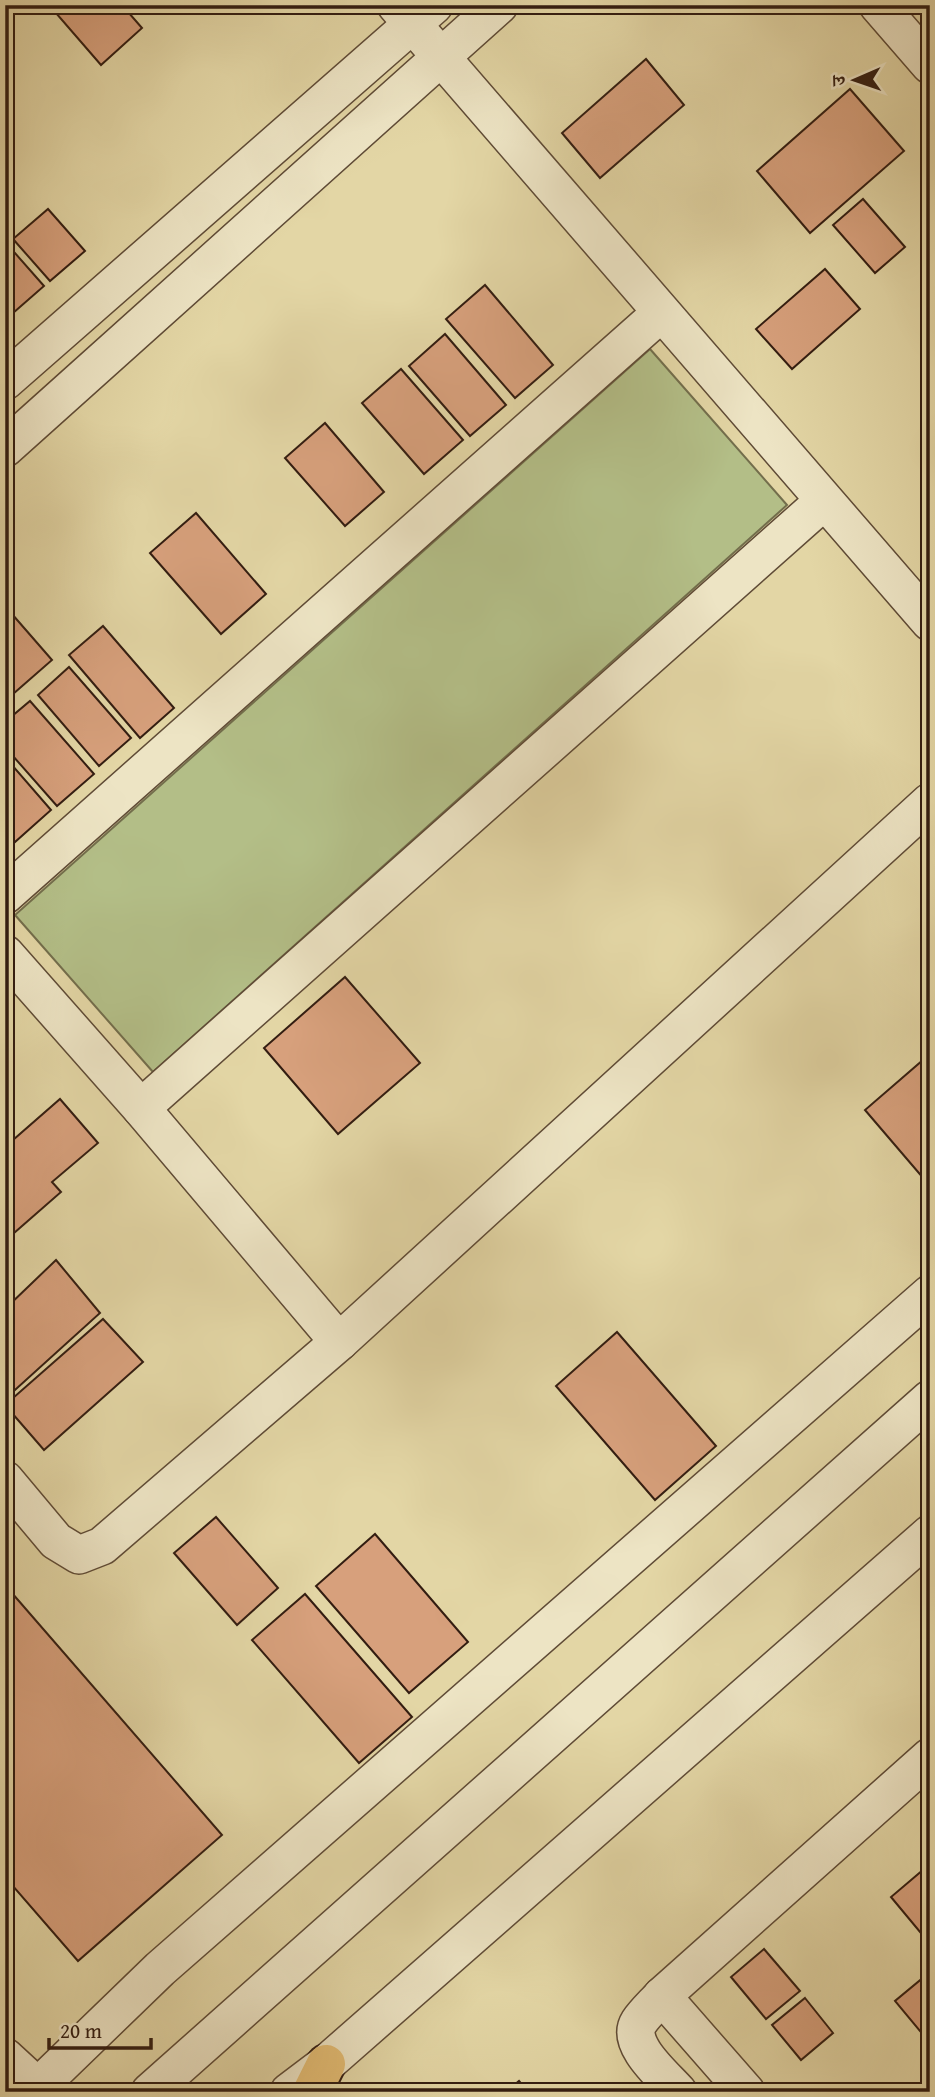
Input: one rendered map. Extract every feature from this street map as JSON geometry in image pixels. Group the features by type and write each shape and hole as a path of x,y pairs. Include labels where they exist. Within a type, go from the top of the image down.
{"street":[{"path":"5,448 499,5"},
{"path":"877,5 930,65"},
{"path":"5,381 414,11 440,58 930,622"},
{"path":"5,895 661,313"},
{"path":"141,1108 824,501"},
{"path":"5,1480 56,1541 79,1555 102,1546 339,1342 930,802"},
{"path":"5,954 141,1108 339,1342"},
{"path":"5,2057 40,2090 160,1969 930,1294"},
{"path":"150,2092 930,1399"},
{"path":"289,2092 319,2078 930,1534"},
{"path":"678,2092 635,2040 638,2023 662,1996 930,1757"},
{"path":"662,1996 746,2092"}],"green space":[{"path":"650,349 787,505 153,1072 15,915"}],"building":[{"path":"49,5 122,5 142,28 101,65"},
{"path":"646,59 684,105 600,178 562,133"},
{"path":"850,89 904,151 810,233 757,171"},
{"path":"863,199 905,247 875,273 833,225"},
{"path":"48,209 85,251 50,281 13,239"},
{"path":"7,244 44,286 5,320 5,245"},
{"path":"825,269 860,309 792,369 756,329"},
{"path":"485,285 553,365 515,398 446,319"},
{"path":"445,334 506,405 470,436 409,366"},
{"path":"401,369 463,440 424,474 362,403"},
{"path":"325,423 384,492 345,526 285,458"},
{"path":"196,513 266,594 221,634 150,553"},
{"path":"5,606 52,660 5,701"},
{"path":"103,626 174,708 140,738 69,655"},
{"path":"69,667 131,738 99,766 38,695"},
{"path":"30,701 94,774 57,806 5,747 5,722"},
{"path":"5,757 51,810 15,842 5,830"},
{"path":"345,977 420,1063 338,1134 264,1048"},
{"path":"923,1060 930,1068 930,1186 865,1110"},
{"path":"60,1099 98,1143 52,1182 61,1192 6,1240 5,1147"},
{"path":"56,1260 100,1313 5,1399 5,1309"},
{"path":"103,1319 143,1362 44,1450 5,1405"},
{"path":"617,1332 716,1446 655,1500 556,1386"},
{"path":"216,1517 278,1588 237,1625 174,1553"},
{"path":"375,1534 468,1642 409,1693 316,1586"},
{"path":"5,1585 222,1835 78,1961 5,1877"},
{"path":"305,1594 412,1717 359,1763 252,1640"},
{"path":"930,1864 930,1944 891,1897"},
{"path":"764,1949 800,1991 766,2019 731,1977"},
{"path":"930,1972 930,2043 895,2001"},
{"path":"805,1998 833,2033 801,2060 772,2025"},
{"path":"519,2081 528,2092 506,2092"}]}
